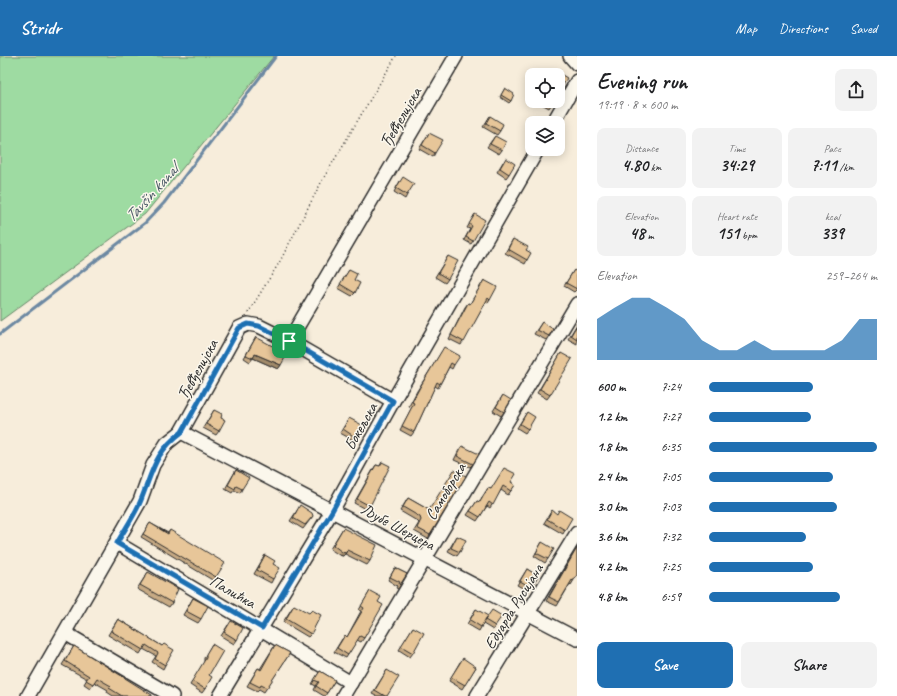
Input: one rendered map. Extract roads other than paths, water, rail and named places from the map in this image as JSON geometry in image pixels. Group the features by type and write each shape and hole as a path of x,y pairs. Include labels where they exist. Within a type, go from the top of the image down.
{"street":[{"name":"Ђевђелијска","path":"28,696 140,501 153,465 167,443 182,432 239,328 248,324 259,326 289,341 456,56"},
{"path":"570,56 577,64"},
{"path":"557,116 577,81"},
{"name":"Бокељска","path":"220,696 332,511 393,401 534,156"},
{"name":"Самоборска","path":"343,696 577,304"},
{"path":"289,341 393,401"},
{"name":"Љубе Шерцера","path":"182,432 577,639"},
{"name":"Едуарда Русијана","path":"477,696 577,534"},
{"name":"Палићка","path":"117,543 262,628 351,683"},
{"path":"65,633 172,696"}],"waterway":[{"name":"Tavšin kanal","path":"0,334 145,223 164,203 276,56"}]}
